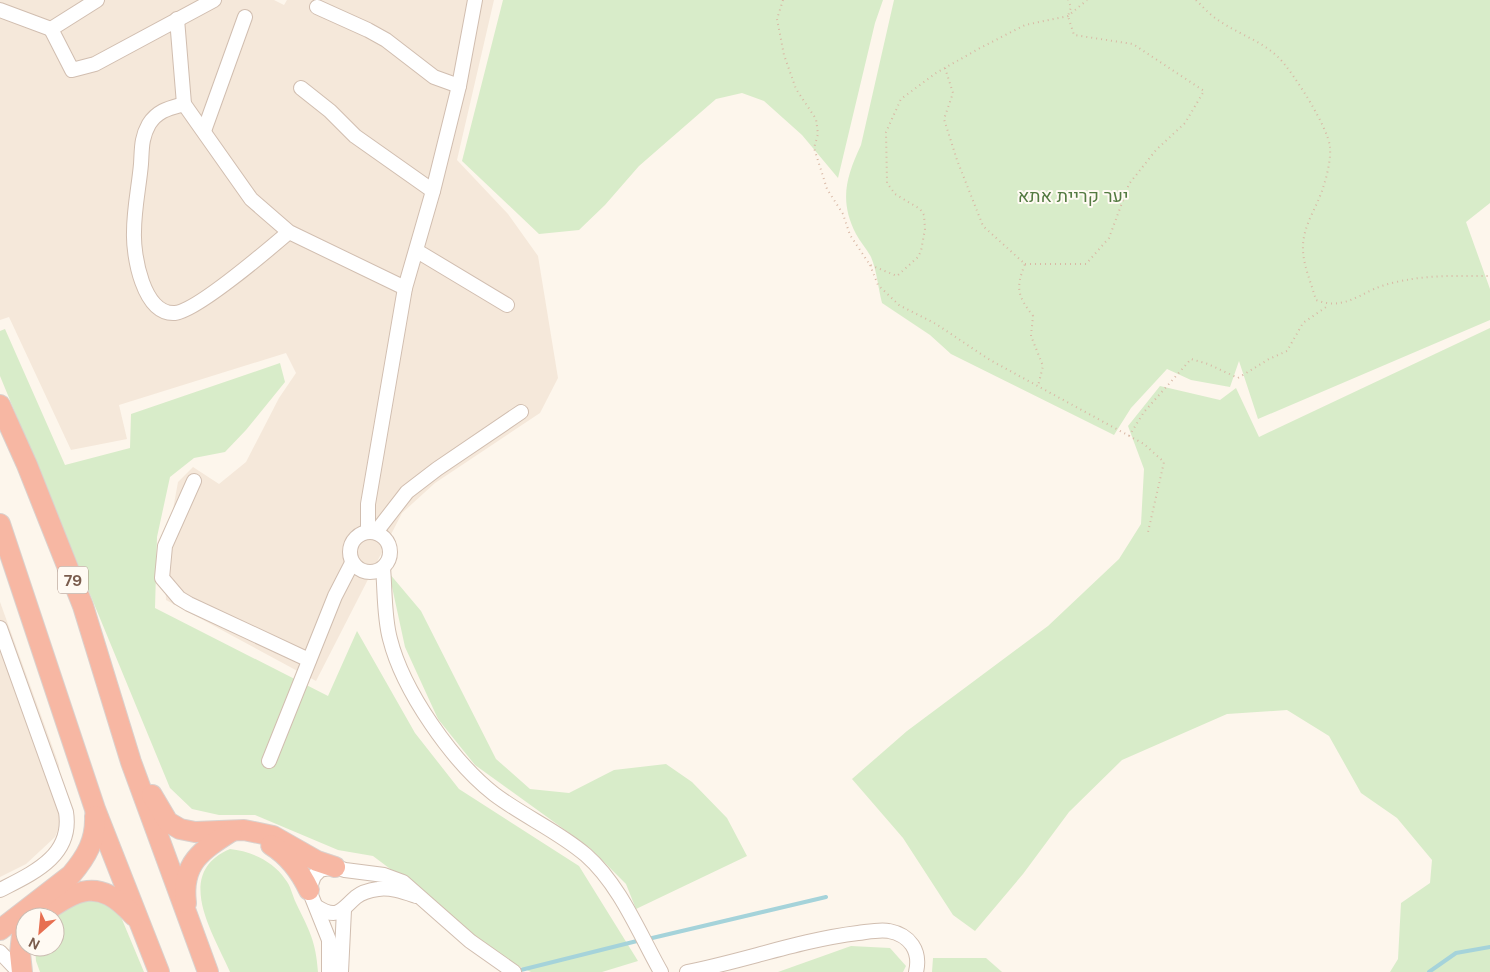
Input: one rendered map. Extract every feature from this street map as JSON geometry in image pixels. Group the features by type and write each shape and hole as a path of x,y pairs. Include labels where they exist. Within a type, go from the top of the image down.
{"highway":[{"name":"79","path":"0,405 27,465 84,606 131,762 208,972"},
{"path":"0,524 95,809 159,972"},
{"path":"131,762 168,822 180,829 195,832 244,830 261,834 285,841 310,858 340,868"},
{"path":"0,930 71,875 80,865 93,842 95,809"},
{"path":"197,946 186,906 185,879 189,869 200,854 234,830"},
{"path":"261,834 289,858 299,870 313,899"},
{"path":"54,907 68,898 91,890 101,891 116,898 140,922"},
{"path":"0,946 15,934"},
{"path":"20,957 20,972"}],"street":[{"path":"51,29 97,0"},
{"path":"0,10 51,29 72,70 95,64 214,0"},
{"path":"372,532 368,504 405,288 433,191 458,86 474,0"},
{"path":"317,7 338,15 380,37 434,77 458,86"},
{"path":"204,131 245,17"},
{"path":"177,19 184,104 251,199 290,232 405,288"},
{"path":"301,88 330,111 355,136 433,191"},
{"path":"184,104 160,111 149,124 141,142 141,164 133,234 140,276 146,292 154,304 165,311 174,313 184,310 228,282 290,232"},
{"path":"416,251 507,305"},
{"path":"383,568 370,572 363,571 352,563 350,556 351,542 356,537 372,532 408,492 437,469 521,412"},
{"path":"194,481 165,546 162,578 179,598 189,604 309,660"},
{"path":"372,532 386,540 389,545 390,557 383,568 390,639 404,674 424,712 445,744 469,772 495,794 586,855 605,876 621,900 661,972"},
{"path":"269,761 335,596 352,563"},
{"path":"0,628 66,812 68,825 64,840 54,855 38,870 0,890"},
{"path":"0,669 14,665"},
{"path":"340,868 353,879 356,897"},
{"path":"329,972 329,940 313,899 314,876 320,870 340,868 394,878 412,888 419,897 470,941 514,972"},
{"path":"313,899 330,913 344,910 356,897 379,888 403,891 419,897"},
{"path":"341,972 344,910"},
{"path":"686,972 825,937 887,930 905,937 916,948 918,960 916,972"},
{"path":"0,952 20,972"}],"path":[{"path":"783,0 777,19 784,55 796,89 816,119 818,134 814,148 827,189 842,214 850,234 870,265 878,285 899,306 936,324 990,360 1144,444 1164,462 1148,532"},
{"path":"945,68 953,93 944,119 957,160 983,226 1025,264 1086,264 1109,238 1129,184 1156,150 1185,123 1204,91 1133,44 1074,35 1068,16 1071,7 1068,0"},
{"path":"870,265 897,276 918,257 921,251 925,229 924,215 920,209 895,194 887,183 886,132 901,99 945,68 1025,25 1068,16 1087,0"},
{"path":"1196,0 1218,20 1256,41 1280,58 1309,100 1325,133 1330,146 1328,168 1323,189 1308,222 1303,244 1304,258 1316,300 1329,305"},
{"path":"1025,264 1018,280 1020,298 1033,316 1031,336 1043,366 1038,386"},
{"path":"1130,436 1144,412 1191,359 1208,364 1238,378 1269,359 1287,351 1303,323 1329,305 1357,298 1376,288 1411,279 1448,276 1490,276"}],"shaded area":[{"path":"0,0 274,0 284,5 287,0 494,0 457,160 508,214 538,256 558,378 540,413 435,483 402,513 316,681 166,600 164,559 178,482 193,467 219,484 246,462 279,398 296,373 286,353 119,405 127,439 71,450 9,317 0,320"},
{"path":"0,602 59,765 63,818 55,837 26,864 0,877"}],"green space":[{"path":"503,0 883,0 875,23 838,178 802,135 764,101 742,93 716,99 639,166 605,205 579,230 539,234 462,161"},
{"name":"יער קריית אתא","path":"894,0 1490,0 1490,203 1466,222 1490,289 1490,320 1258,419 1239,361 1230,387 1191,380 1167,369 1131,408 1114,435 951,354 930,335 882,303 873,262 856,234 846,200 848,179 861,145"},
{"path":"1490,328 1490,972 1390,972 1398,959 1401,903 1430,883 1432,860 1397,818 1361,793 1329,736 1287,710 1227,714 1122,760 1069,812 1023,874 975,931 953,915 903,838 852,779 907,731 1048,626 1119,559 1141,524 1144,469 1128,426 1160,386 1220,400 1236,388 1259,437"},
{"path":"5,329 65,465 130,448 131,414 280,363 285,382 246,430 225,452 194,458 170,477 157,537 155,608 328,696 357,631 415,733 459,789 579,866 638,961 602,972 531,972 482,949 409,883 373,856 338,850 255,815 219,815 192,809 170,788 0,376 0,331"},
{"path":"389,573 421,611 496,759 530,789 569,793 614,770 666,764 692,782 727,818 747,856 636,909 626,884 590,848 475,765 438,719 405,647"},
{"path":"230,849 245,852 268,862 287,882 311,936 316,952 318,972 230,972 208,922 202,905 200,888 204,873 213,860"},
{"path":"101,898 121,917 144,972 40,972 36,957 65,957 65,909 76,901"},
{"path":"851,946 890,948 906,966 903,972 778,972"},
{"path":"933,958 986,958 1002,972 932,972"}],"waterway":[{"path":"648,939 826,897"},
{"path":"517,971 641,940"},
{"path":"1429,972 1456,953 1490,947"}]}
